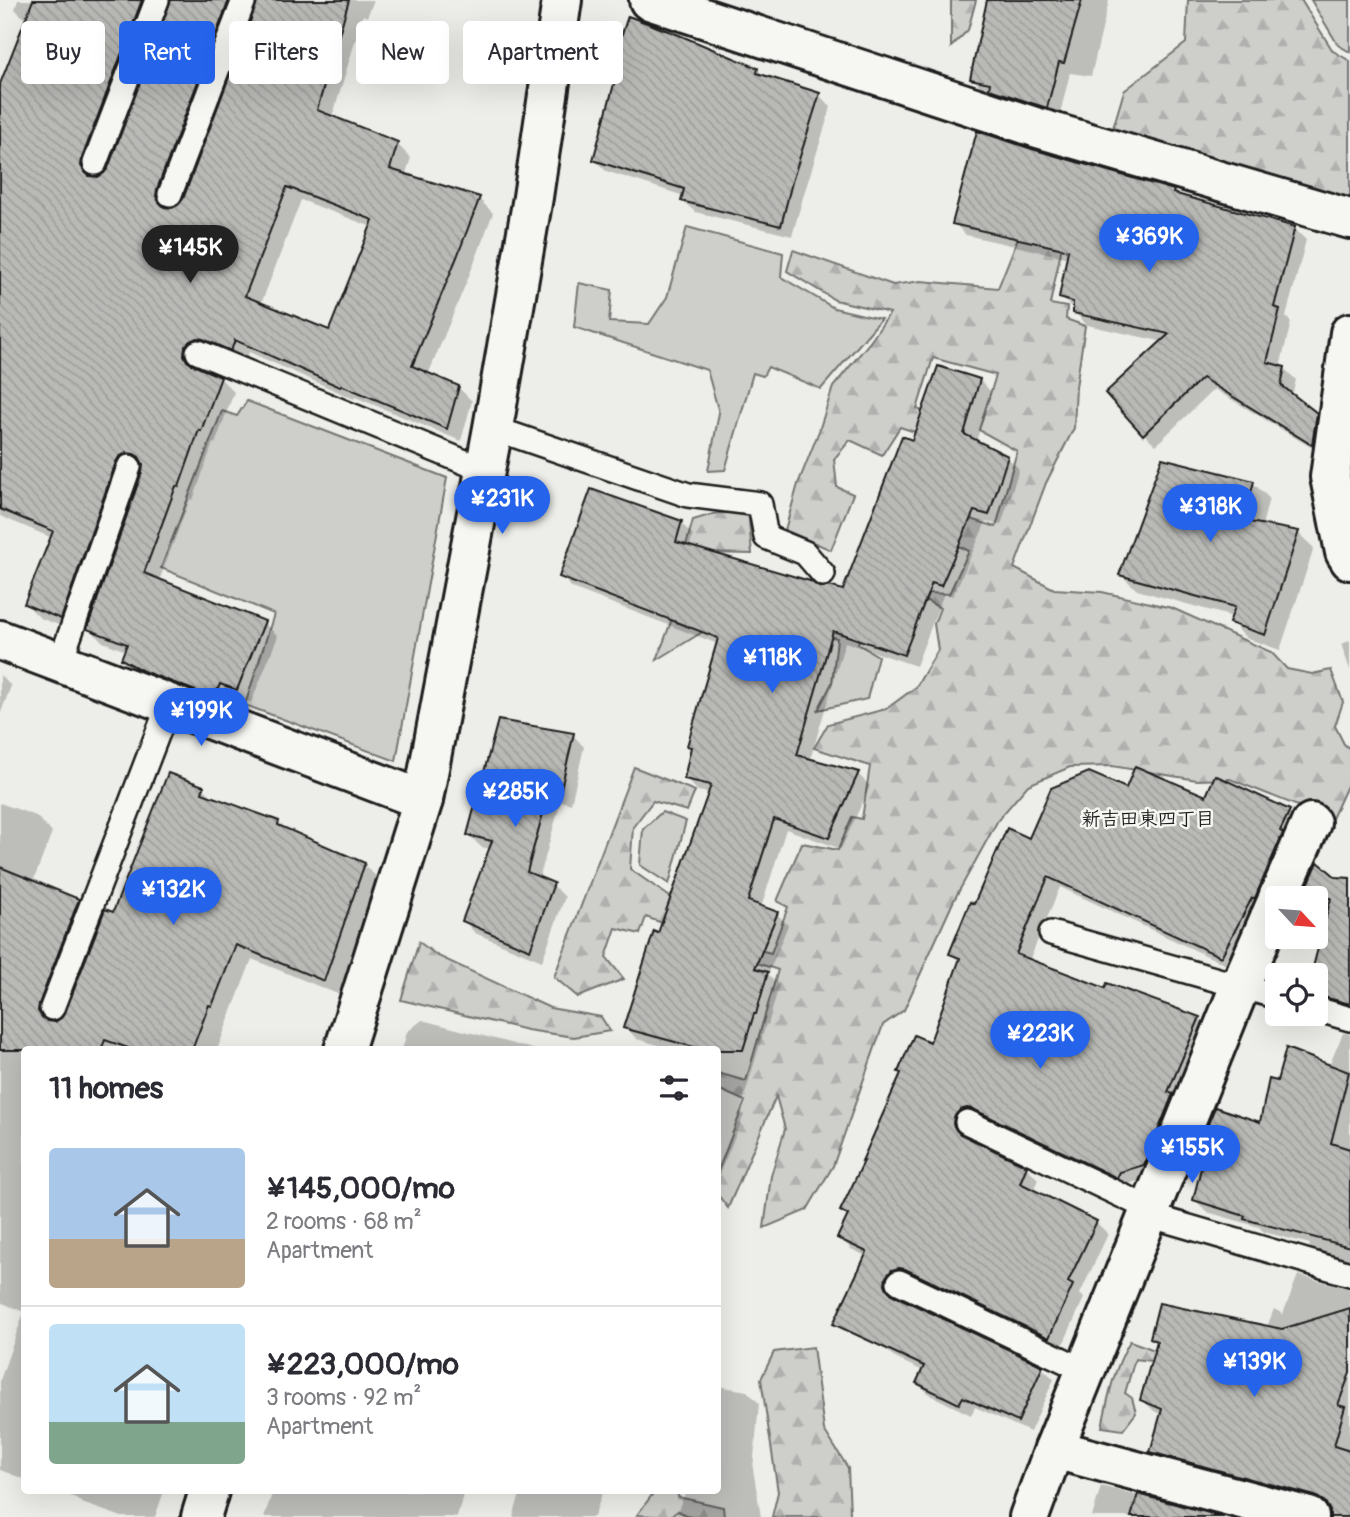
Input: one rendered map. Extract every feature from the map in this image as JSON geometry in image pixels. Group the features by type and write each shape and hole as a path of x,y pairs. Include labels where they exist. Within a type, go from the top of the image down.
{"street":[{"path":"345,1046 423,800 493,428 533,197 562,0"},
{"path":"649,0 1038,128 1350,219"},
{"path":"1350,333 1330,477 1345,552 1350,560"},
{"path":"0,640 423,800"},
{"path":"1283,886 1311,823"},
{"path":"1028,1517 1265,928"},
{"path":"1054,1449 1309,1517"},
{"path":"201,1517 208,1494"}],"lane":[{"path":"95,163 157,0"},
{"path":"170,194 244,0"},
{"path":"198,352 484,470"},
{"path":"493,428 688,495 760,504 765,537 805,554 823,574"},
{"path":"60,663 130,467"},
{"path":"52,1008 169,704"},
{"path":"1051,933 1265,993"},
{"path":"1328,1013 1350,1019"},
{"path":"967,1122 1149,1212 1350,1274"},
{"path":"899,1282 1086,1371"}],"green space":[{"path":"951,0 976,0 968,30 951,47"},
{"path":"1188,0 1301,0 1333,51 1350,61 1350,202 1111,135 1124,91 1186,43"},
{"path":"1311,0 1350,0 1350,52 1338,45"},
{"path":"1034,198 1072,198 1050,304 1067,307 1066,319 1085,326 1076,387 1074,428 1046,483 1014,568 1054,589 1102,592 1172,608 1271,652 1287,669 1312,674 1331,670 1343,702 1335,726 1344,744 1350,749 1350,775 1318,849 1290,833 1298,806 1230,779 1197,780 1112,766 1070,767 1028,785 998,820 954,900 904,1010 883,1025 833,1166 807,1210 764,1228 771,1176 785,1129 776,1096 728,1208 721,1199 721,1163 745,1101 721,1090 721,1074 746,1081 778,970 739,957 744,946 771,953 788,907 777,901 802,843 838,850 852,817 862,819 870,766 814,748 828,724 886,709 916,687 938,650 934,624 940,608 925,600 927,593 949,594 969,551 953,543 968,518 996,527 1017,451 979,430 996,375 933,358 917,409 944,420 936,439 900,427 882,455 850,440 834,459 837,487 853,494 831,550 785,530 798,484 833,387 890,313 835,300 787,271 793,250 893,285 921,281 998,288"},
{"path":"687,227 783,253 781,277 834,308 881,319 821,389 768,367 763,376 753,373 725,470 708,471 719,413 707,370 574,327 579,283 612,290 609,322 649,324 667,297"},
{"path":"247,401 447,478 396,761 245,705 274,614 161,568 222,411 237,416"},
{"path":"748,510 752,554 705,553 666,618 693,520 713,514"},
{"path":"869,594 858,644 878,656 867,699 818,710 832,683 837,638 816,634"},
{"path":"672,619 712,626 657,660"},
{"path":"634,767 695,791 687,811 653,801 633,827 630,869 670,897 668,925 646,917 640,934 616,928 606,957 624,979 578,997 554,977"},
{"path":"662,812 686,821 669,884 640,865 643,829"},
{"path":"419,942 438,956 550,1008 601,1017 610,1031 574,1037 527,1030 401,1000"},
{"path":"1130,1341 1160,1352 1158,1362 1135,1359 1125,1393 1132,1398 1136,1413 1123,1430 1102,1427 1116,1372"},
{"path":"813,1347 824,1430 848,1468 850,1513 848,1517 772,1517 778,1492 761,1379 774,1352"},
{"path":"653,1494 678,1494 678,1497 723,1507 724,1517 690,1517 678,1511 669,1517 637,1515"}],"building":[{"path":"33,0 142,0 134,21 119,21 119,61 82,158 81,166 89,176 98,177 108,168 140,84 197,84 157,189 156,196 164,207 172,208 178,205 183,199 229,77 229,84 325,84 317,110 398,142 390,169 480,197 412,366 459,386 447,429 341,385 340,387 235,340 231,351 197,338 185,346 184,355 187,361 221,377 144,573 265,621 237,690 220,684 214,698 143,671 121,659 127,644 87,629 142,472 143,464 139,457 126,453 116,462 61,619 24,604 53,531 0,509 0,84 21,31 21,84 105,84 105,21 25,21","holes":["287,187 373,220 329,330 245,296"]},
{"path":"171,0 229,0 215,37 215,21 163,21"},
{"path":"258,0 349,0 342,24 342,21 250,21"},
{"path":"987,0 1082,0 1064,63 1059,62 1047,108 989,89 990,83 970,79"},
{"path":"628,16 758,68 757,73 820,93 781,226 681,201 684,189 593,160 614,84 623,84 623,31"},
{"path":"977,131 1174,190 1173,193 1295,227 1274,307 1280,309 1267,362 1285,367 1281,385 1317,413 1312,445 1202,378 1143,435 1105,393 1169,334 1073,313 1073,302 1059,298 1068,250 952,224"},
{"path":"938,366 980,379 964,434 1008,456 989,515 974,511 941,586 932,583 904,655 833,631 797,755 859,772 829,838 774,819 748,901 778,912 755,968 768,972 743,1050 721,1050 721,1046 690,1046 623,1028 654,931 658,933 711,785 684,779 691,747 687,746 718,638 559,577 591,489 682,521 676,542 810,581 819,587 829,586 843,590 902,436 912,440"},
{"path":"1162,458 1254,481 1244,521 1299,531 1265,635 1229,623 1235,607 1119,575"},
{"path":"498,720 574,733 560,793 549,791 527,872 554,883 530,950 462,921 492,841 467,835"},
{"path":"1135,766 1206,796 1215,775 1290,810 1255,898 1252,898 1221,957 1048,877 1016,954 1105,988 1107,983 1200,1017 1168,1092 1173,1094 1144,1165 1120,1172 1117,1178 973,1109 960,1110 954,1117 953,1124 960,1134 1027,1166 1020,1183 1097,1221 1068,1282 1073,1285 1049,1338 905,1269 892,1270 886,1277 885,1284 893,1295 1043,1366 1018,1422 963,1397 959,1404 916,1383 924,1366 833,1324 867,1252 837,1238 848,1215 840,1211 901,1073 898,1072 914,1035 930,1042 960,958 949,954 970,902 974,904 1007,828 1029,838 1051,788 1089,772 1126,788"},
{"path":"168,773 204,786 202,793 279,821 278,825 365,863 324,981 236,945 194,1046 122,1046 105,1040 103,1046 21,1046 21,1050 0,1050 0,867 79,899 39,1004 38,1011 48,1021 55,1022 65,1013 105,909 113,912"},
{"path":"1318,862 1336,877 1350,878 1350,1004 1328,998 1328,963 1314,963 1318,949 1328,949 1328,910 1331,898 1328,898 1328,886 1307,886"},
{"path":"1286,1048 1349,1072 1331,1143 1350,1149 1350,1247 1244,1219 1245,1216 1193,1200 1206,1148 1197,1151 1215,1107 1260,1122 1269,1079 1277,1081"},
{"path":"1159,1303 1282,1329 1350,1308 1350,1373 1338,1405 1345,1407 1334,1446 1350,1451 1350,1517 1330,1517 1325,1502 1315,1496 1150,1452 1162,1409 1140,1400 1157,1341 1150,1338"},
{"path":"1138,1494 1224,1517 1131,1517"}],"district":[{"name":"新吉田東四丁目","path":"1148,818"}]}
